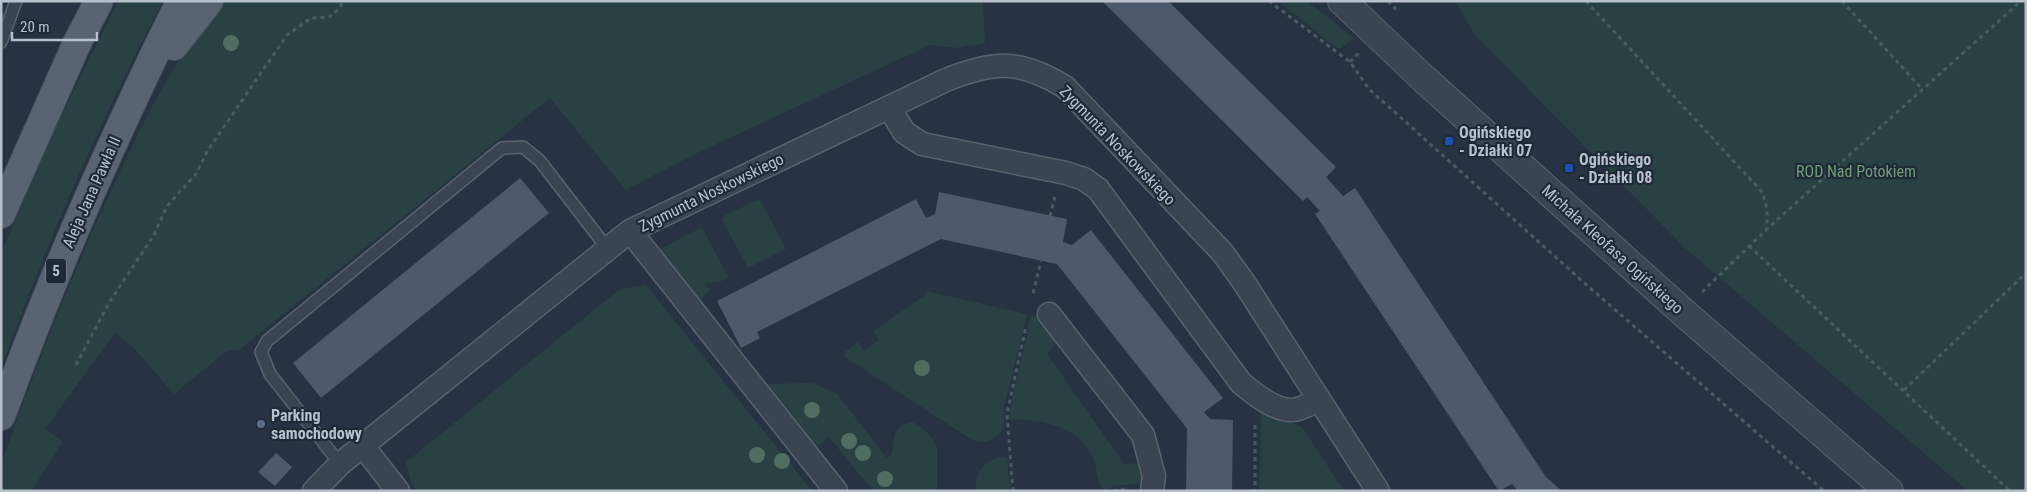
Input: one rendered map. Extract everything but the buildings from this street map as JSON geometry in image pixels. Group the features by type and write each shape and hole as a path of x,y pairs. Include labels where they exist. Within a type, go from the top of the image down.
{"main road":[{"path":"77,43 88,1"},
{"path":"1,214 77,43 99,1"},
{"name":"Aleja Jana Pawła II","path":"1,416 49,288 83,206 181,1"},
{"path":"120,129 174,46 209,1"}],"street":[{"name":"Michała Kleofasa Ogińskiego","path":"1342,1 1424,79 1684,313 1889,491"},
{"name":"Zygmunta Noskowskiego","path":"314,491 340,464 630,231 946,80 970,70 995,65 1019,67 1042,73 1065,87 1222,252 1243,281 1378,491"},
{"path":"889,107 904,132 922,144 1084,179 1098,189 1241,383 1254,395 1291,410 1304,407 1318,399"},
{"name":"Zygmunta Noskowskiego","path":"630,231 836,491"},
{"path":"1038,316 1143,435 1154,476 1152,491"},
{"path":"363,446 398,491"}],"lane":[{"path":"1,42 16,1"},
{"path":"340,464 270,374 261,352 267,341 502,148 522,147 540,161 607,248"}],"path":[{"path":"76,365 110,301 154,234 167,206 196,174 208,150 287,35 311,18 329,17 340,8 343,1"},
{"path":"1270,1 1350,62 1369,89 1590,288 1824,491"},
{"path":"1586,1 1763,193 1767,210 1767,229"},
{"path":"1842,1 1922,89"},
{"path":"1699,296 1767,229 2021,1"},
{"path":"1749,246 2010,491"},
{"path":"1032,299 1041,261"},
{"path":"1904,390 2026,273"},
{"path":"1013,491 1006,414 1038,316"},
{"path":"1254,395 1255,491"}],"green space":[{"path":"118,1 163,1 96,136 37,274 1,368 1,253 52,134"},
{"path":"223,1 983,1 985,43 958,48 930,45 693,155 626,190 550,98 239,350 227,351 174,394 133,347 115,333 45,429 63,442 31,491 1,491 1,465 7,447 62,304 107,198 145,120 180,58"},
{"path":"1278,1 1307,1 1354,38 1341,48 1337,48"},
{"name":"ROD Nad Potokiem","path":"1455,1 2026,1 2026,491 1968,491 1684,247 1475,35"},
{"path":"757,200 761,201 786,249 748,268 722,220 724,216"},
{"path":"702,227 728,277 720,282 705,283 710,290 695,306 657,251"},
{"path":"646,285 812,491 416,491 410,480 406,462 620,289"},
{"path":"926,291 1027,314 1004,408 1004,428 988,441 979,442 969,438 845,357 845,352 858,342 864,351 879,340 873,331 925,295"},
{"path":"1031,315 1039,317 1058,341 1047,354 1124,464 1141,463 1143,483 1114,486 1104,490 1099,482 1095,462 1087,447 1079,439 1057,426 1032,420 1008,420"},
{"path":"813,383 837,394 887,458 892,454 894,436 900,425 912,422 920,426 930,436 937,448 937,491 873,491 829,437 812,451 763,384"},
{"path":"1261,409 1302,427 1344,491 1259,491"},
{"path":"1003,456 1007,458 1010,491 976,491 977,478 982,468 991,460"}],"place":[{"name":"Ogińskiego - Działki 07","path":"1449,141"},
{"name":"Ogińskiego - Działki 08","path":"1569,168"},
{"name":"Parking samochodowy","path":"261,424"}]}
